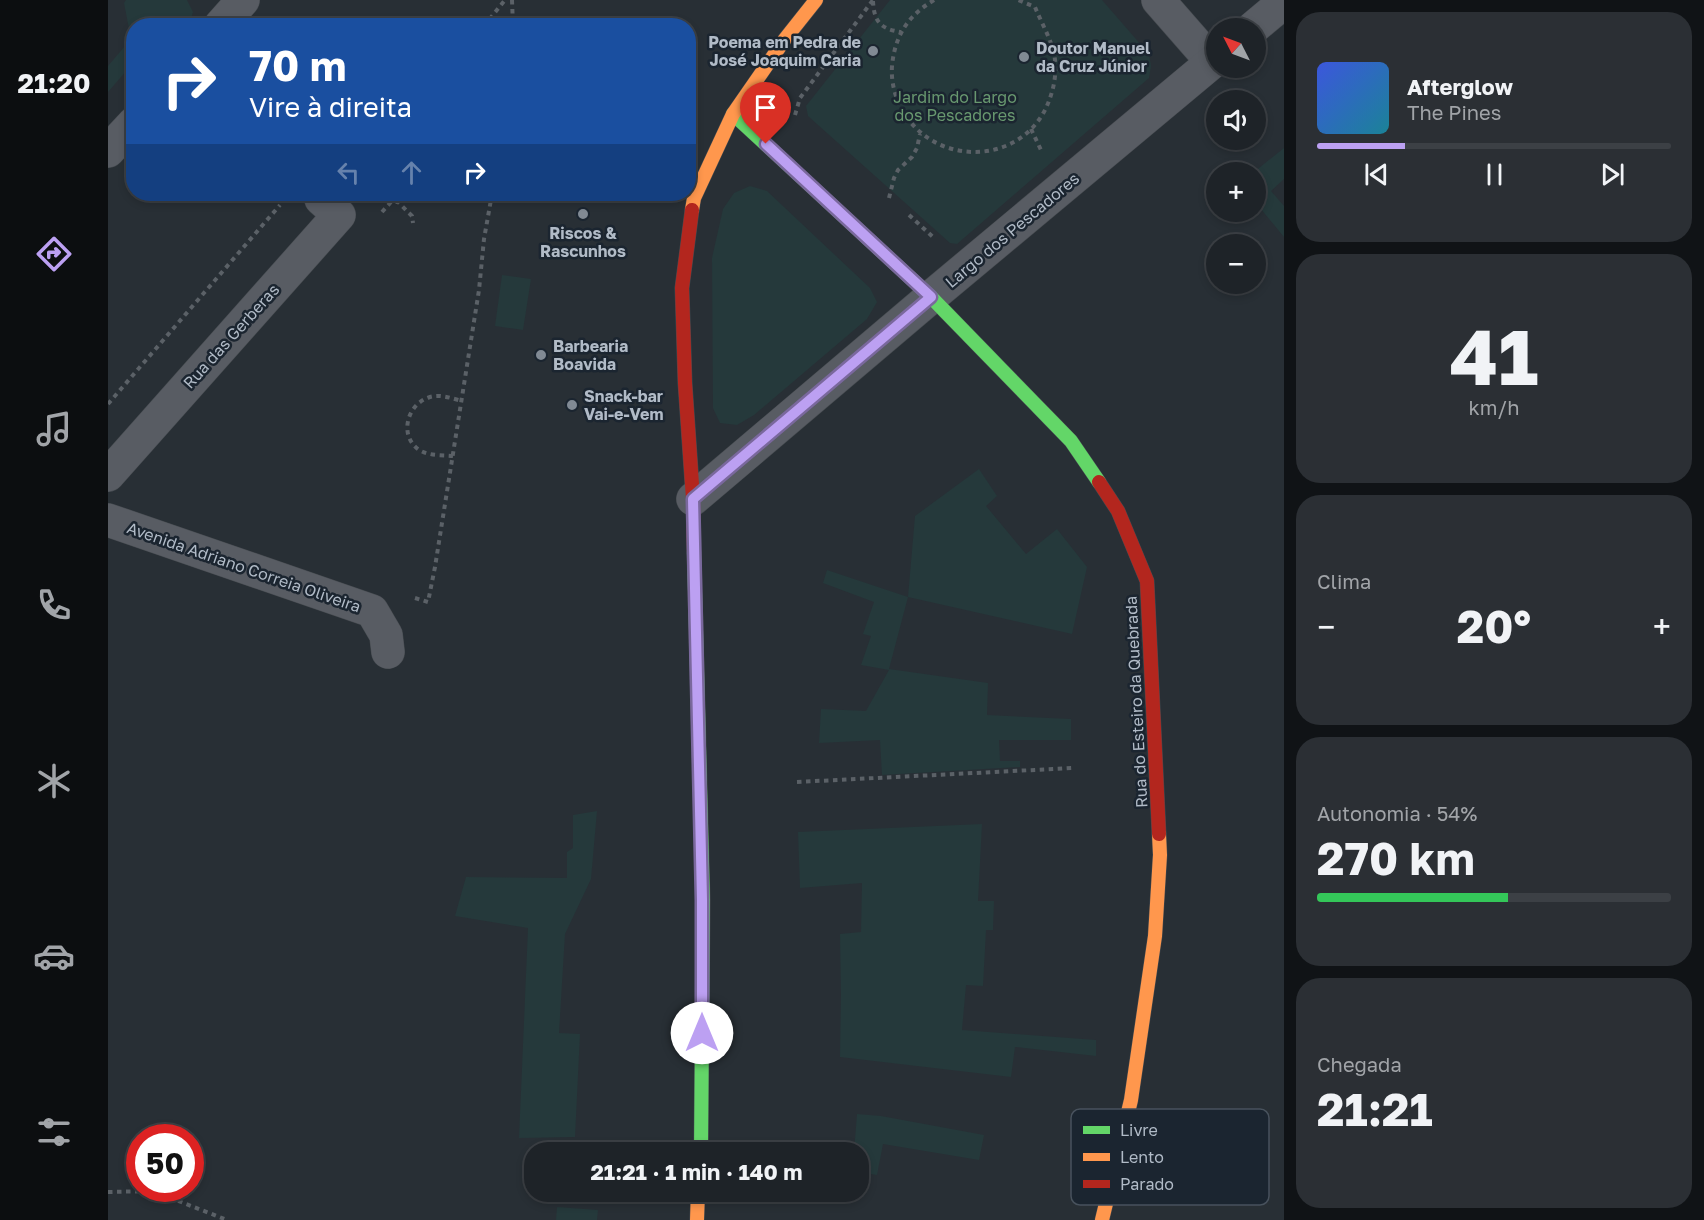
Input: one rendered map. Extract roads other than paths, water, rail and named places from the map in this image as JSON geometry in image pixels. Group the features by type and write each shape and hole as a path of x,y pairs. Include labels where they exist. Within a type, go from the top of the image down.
{"street":[{"path":"227,18 243,0"},
{"path":"696,194 733,114 785,39 816,0"},
{"path":"1158,0 1206,52"},
{"path":"1265,18 1284,2"},
{"name":"Largo dos Pescadores","path":"733,114 931,297 1206,67"},
{"path":"108,152 126,132"},
{"name":"Rua das Gerberas","path":"108,475 339,215 323,201"},
{"path":"694,201 682,288 685,383 693,499 702,900 701,1142"},
{"path":"693,499 931,297"},
{"name":"Rua do Esteiro da Quebrada","path":"931,297 1071,441 1118,511 1147,580 1160,855 1155,936 1129,1109"},
{"name":"Avenida Adriano Correia Oliveira","path":"108,520 372,611 386,635 388,652"},
{"path":"696,1220 697,1202"},
{"name":"Rua do Esteiro da Quebrada","path":"1102,1220 1106,1205"}],"place":[{"name":"Poema em Pedra de José Joaquim Caria","path":"873,51"},
{"name":"Doutor Manuel da Cruz Júnior","path":"1024,57"},
{"name":"Riscos & Rascunhos","path":"583,214"},
{"name":"Barbearia Boavida","path":"541,355"},
{"name":"Snack-bar Vai-e-Vem","path":"572,405"}],"park label":[{"name":"Jardim do Largo dos Pescadores","path":"955,106"}]}
